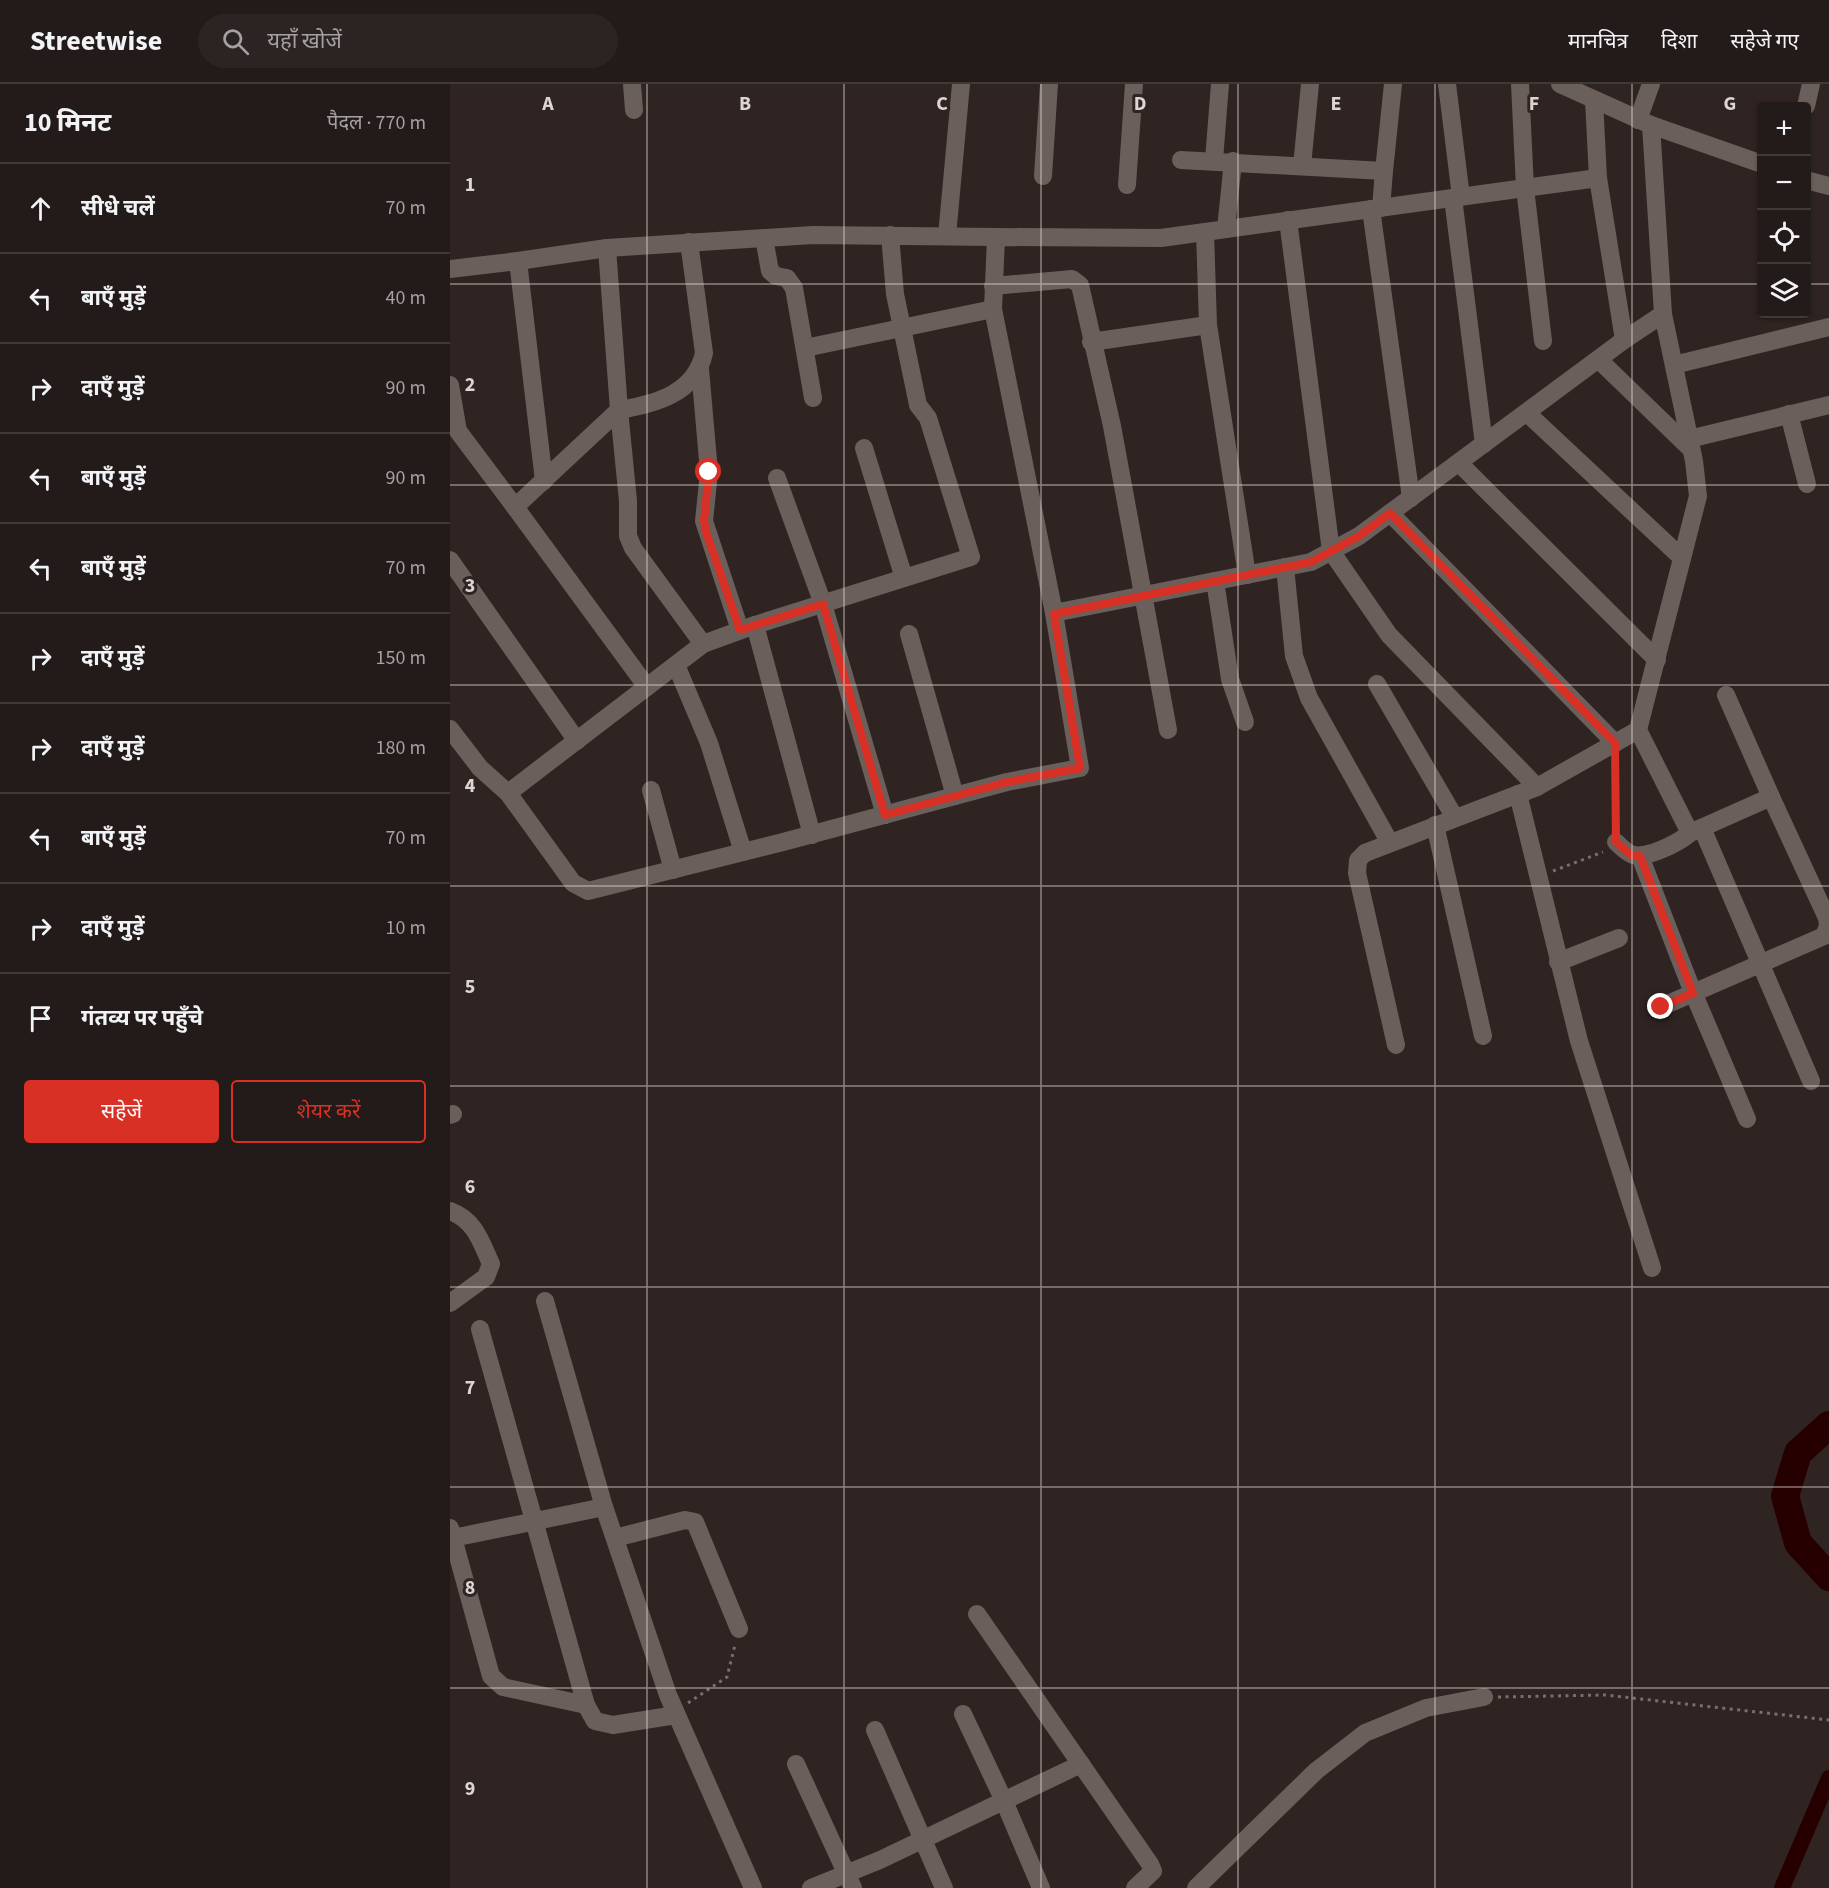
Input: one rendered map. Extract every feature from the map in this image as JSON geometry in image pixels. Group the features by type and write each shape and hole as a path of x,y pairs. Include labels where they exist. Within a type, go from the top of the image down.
{"street":[{"path":"632,84 634,110"},
{"path":"946,236 961,84"},
{"path":"1043,176 1049,84"},
{"path":"1127,185 1134,84"},
{"path":"1214,160 1220,84"},
{"path":"1302,166 1310,84"},
{"path":"1393,84 1384,171 1376,208 1411,498"},
{"path":"1447,84 1484,444"},
{"path":"1520,84 1526,188 1544,341"},
{"path":"1560,84 1645,123 1757,163"},
{"path":"1651,84 1645,123 1663,314 1690,444 1698,496 1638,730 1696,830 1762,963 1811,1082"},
{"path":"1807,102 1811,84"},
{"path":"1594,100 1598,178 1623,340"},
{"path":"1181,160 1233,161 1384,171"},
{"path":"1226,229 1233,161"},
{"path":"450,268 607,248 765,238 890,235 1161,238 1598,178"},
{"path":"1811,181 1829,186"},
{"path":"1288,220 1331,551 1389,635 1537,787"},
{"path":"1205,232 1209,325 1247,575"},
{"path":"508,793 703,644 748,627 971,557 928,418 918,405 896,294 890,235"},
{"path":"450,729 480,768 508,793 573,882 588,891 812,835 1007,782 1080,768 1054,614 993,309 996,237"},
{"path":"765,238 770,271 776,276 787,278 794,288 813,398"},
{"path":"688,242 704,353 700,369 709,472 704,521 748,627 812,835"},
{"path":"607,248 628,501 628,536 633,548 703,644"},
{"path":"518,261 544,480"},
{"path":"993,286 1072,279 1080,285 1091,342 1112,426 1168,730"},
{"path":"806,348 993,309"},
{"path":"1054,614 1311,562 1359,536 1623,340 1663,314"},
{"path":"1091,342 1209,325"},
{"path":"1674,365 1829,327"},
{"path":"1599,360 1690,444"},
{"path":"515,507 619,410 652,405 668,399 700,369"},
{"path":"450,386 458,431 647,687"},
{"path":"1690,444 1790,414 1829,405"},
{"path":"1527,412 1682,558"},
{"path":"1790,414 1807,484"},
{"path":"864,448 904,578"},
{"path":"1459,462 1657,660"},
{"path":"777,478 823,604 885,815"},
{"path":"1390,513 1615,743"},
{"path":"450,560 577,741"},
{"path":"1285,567 1294,656 1308,698 1390,843"},
{"path":"1215,581 1230,679 1245,722"},
{"path":"909,634 955,796"},
{"path":"676,665 709,743 743,852"},
{"path":"1377,684 1455,818"},
{"path":"1661,1007 1824,936 1828,926 1827,918 1726,695"},
{"path":"1396,1045 1357,873 1358,860 1365,853 1537,787 1638,730"},
{"path":"651,790 673,870"},
{"path":"1518,794 1579,1041 1652,1268"},
{"path":"1616,842 1631,855 1640,856 1680,842 1696,830 1771,797"},
{"path":"1435,825 1483,1036"},
{"path":"1640,856 1693,993 1747,1119"},
{"path":"1558,962 1619,938"},
{"path":"450,1211 461,1215 475,1228 491,1264 486,1277 450,1303"},
{"path":"545,1300 604,1507 676,1715 753,1888"},
{"path":"480,1329 586,1706 595,1721 613,1725 676,1715"},
{"path":"586,1706 503,1687 491,1676 451,1533 604,1507"},
{"path":"615,1538 685,1520 695,1522 739,1629"},
{"path":"977,1614 1150,1864 1153,1871 1135,1888"},
{"path":"1197,1888 1316,1770 1365,1733 1426,1708 1484,1697"},
{"path":"963,1714 1004,1801 1041,1888"},
{"path":"875,1730 944,1888"},
{"path":"796,1764 849,1881"},
{"path":"811,1888 849,1881 924,1839 1081,1764"}],"path":[{"path":"1538,877 1608,850 1616,842 1615,743"},
{"path":"676,1715 693,1698 727,1677 739,1629"},
{"path":"1484,1697 1605,1695 1829,1720"}],"waterway":[{"path":"1829,1425 1798,1453 1785,1496 1798,1543 1829,1577"},
{"path":"1782,1888 1829,1778"}],"route":[{"path":"709,472 704,521 706,532 740,630 823,604 885,815 1007,782 1019,782 1080,768 1054,614 1311,562 1359,536 1390,513 1615,743 1616,842 1631,855 1640,856 1693,993 1661,1007"}]}
